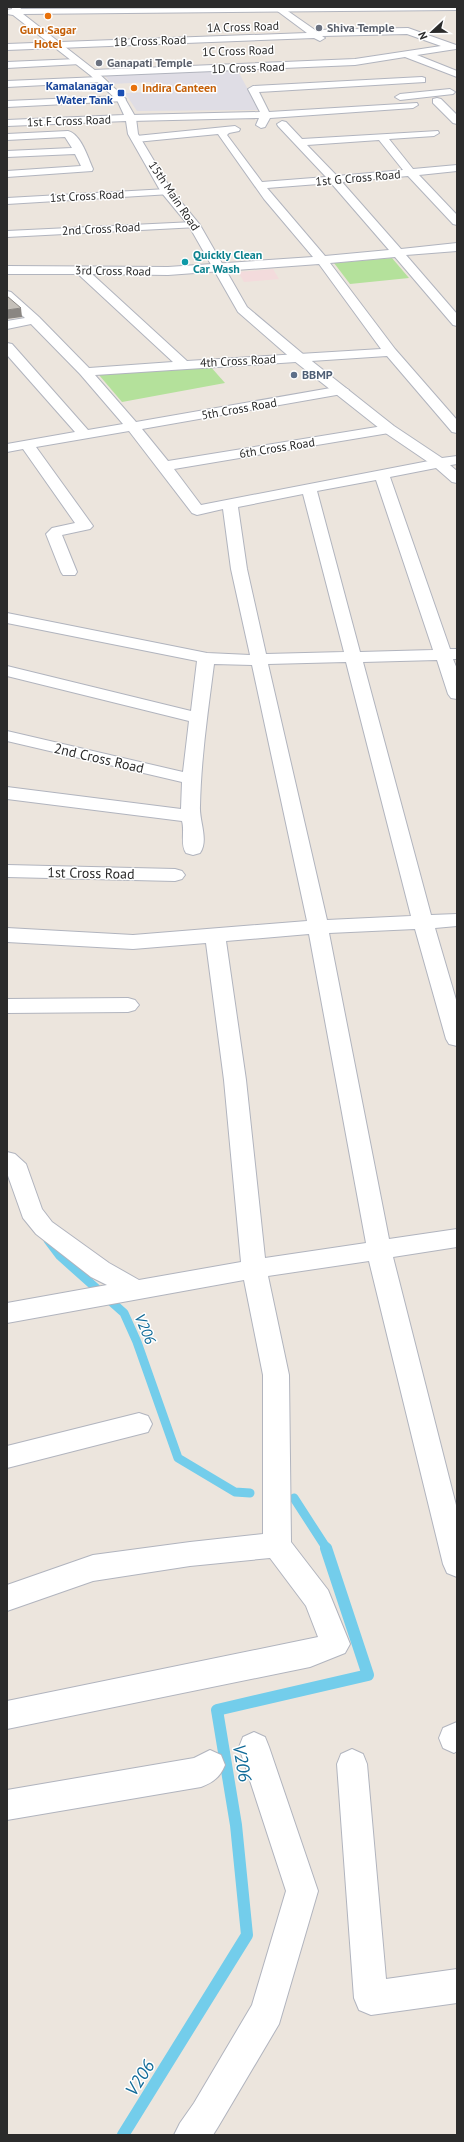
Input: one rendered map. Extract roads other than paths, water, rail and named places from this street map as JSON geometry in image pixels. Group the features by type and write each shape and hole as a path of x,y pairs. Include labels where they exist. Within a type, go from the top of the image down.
{"street":[{"path":"12,9 196,7"},
{"path":"277,8 315,34 324,46"},
{"path":"12,9 457,8"},
{"name":"15th Main Road","path":"12,9 54,45 78,58 96,77 121,99 131,118 133,134 167,192 194,225 242,309 298,357 342,390 389,429 439,463 457,479"},
{"name":"1A Cross Road","path":"286,25 302,25"},
{"path":"366,31 404,54 457,74"},
{"name":"1B Cross Road","path":"7,47 366,31 438,31"},
{"path":"408,31 456,47"},
{"path":"40,33 56,33"},
{"name":"1D Cross Road","path":"7,84 96,77 356,62 456,47"},
{"path":"344,55 356,62"},
{"path":"7,65 78,58"},
{"path":"371,60 437,86 455,95"},
{"path":"246,80 338,74"},
{"path":"262,126 261,106 253,89 422,80"},
{"path":"261,106 437,86"},
{"path":"261,106 455,95"},
{"path":"136,139 414,112 437,101 455,95"},
{"path":"7,104 121,99"},
{"path":"437,101 457,120"},
{"path":"261,106 414,112"},
{"name":"1st F Cross Road","path":"7,123 131,118 261,106"},
{"path":"292,134 424,123 434,133 301,142"},
{"path":"282,124 301,142 457,322"},
{"path":"224,131 222,135 259,185 322,260 390,352 457,429"},
{"path":"7,137 68,134 74,141 77,151 88,169 7,174"},
{"path":"381,136 411,173 457,222"},
{"path":"7,154 77,151"},
{"name":"1st G Cross Road","path":"259,185 334,180 457,168"},
{"name":"1st Cross Road","path":"7,201 167,192"},
{"name":"2nd Cross Road","path":"7,234 194,225"},
{"name":"3rd Cross Road","path":"7,270 168,272 398,254 457,247"},
{"path":"81,270 182,364"},
{"path":"7,295 35,320 87,372 136,428 197,510 457,460"},
{"path":"7,325 35,320"},
{"path":"7,347 85,435"},
{"name":"4th Cross Road","path":"87,372 182,364 390,352"},
{"name":"5th Cross Road","path":"7,448 28,446 85,435 136,428 342,390"},
{"name":"6th Cross Road","path":"165,466 389,429"},
{"path":"28,446 85,526 57,531 54,534 69,572"},
{"path":"382,475 450,655 457,694"},
{"path":"309,489 423,922 457,1039"},
{"path":"230,504 239,569 318,927 379,1250 457,1564"},
{"path":"7,618 189,653 206,658 259,660 353,659 450,655"},
{"path":"193,849 194,828 190,816 191,779 206,658"},
{"path":"7,671 199,718"},
{"name":"2nd Cross Road","path":"7,736 191,779"},
{"path":"7,793 58,798 190,816"},
{"name":"1st Cross Road","path":"7,871 176,875"},
{"path":"7,935 132,942 318,927 457,920"},
{"path":"7,1716 310,1653 336,1644 318,1599 277,1545 276,1375 254,1269 235,1080 215,935"},
{"path":"7,1006 128,1005"},
{"path":"7,1160 18,1170 31,1212 44,1228 100,1270 126,1292"},
{"path":"7,1313 254,1269 457,1238"},
{"path":"7,1457 139,1424"},
{"path":"7,1598 93,1568 190,1554 277,1545"},
{"path":"192,2135 206,2115 267,2012 302,1891 254,1747"},
{"path":"352,1764 371,1998 457,1986"},
{"path":"7,1805 201,1772 210,1765"}],"waterway":[{"name":"V206","path":"48,1240 60,1256 124,1313 137,1342 178,1458 235,1492 250,1493"},
{"name":"V206","path":"294,1498 327,1549"},
{"name":"V206","path":"123,2135 247,1935 236,1825 217,1710 368,1675 326,1548"}],"place":[{"name":"Guru Sagar Hotel","path":"48,16"},
{"name":"Shiva Temple","path":"319,28"},
{"name":"Ganapati Temple","path":"99,63"},
{"name":"Indira Canteen","path":"134,88"},
{"name":"Kamalanagar Water Tank","path":"121,93"},
{"name":"Quickly Clean Car Wash","path":"185,262"},
{"name":"BBMP","path":"294,375"}]}
